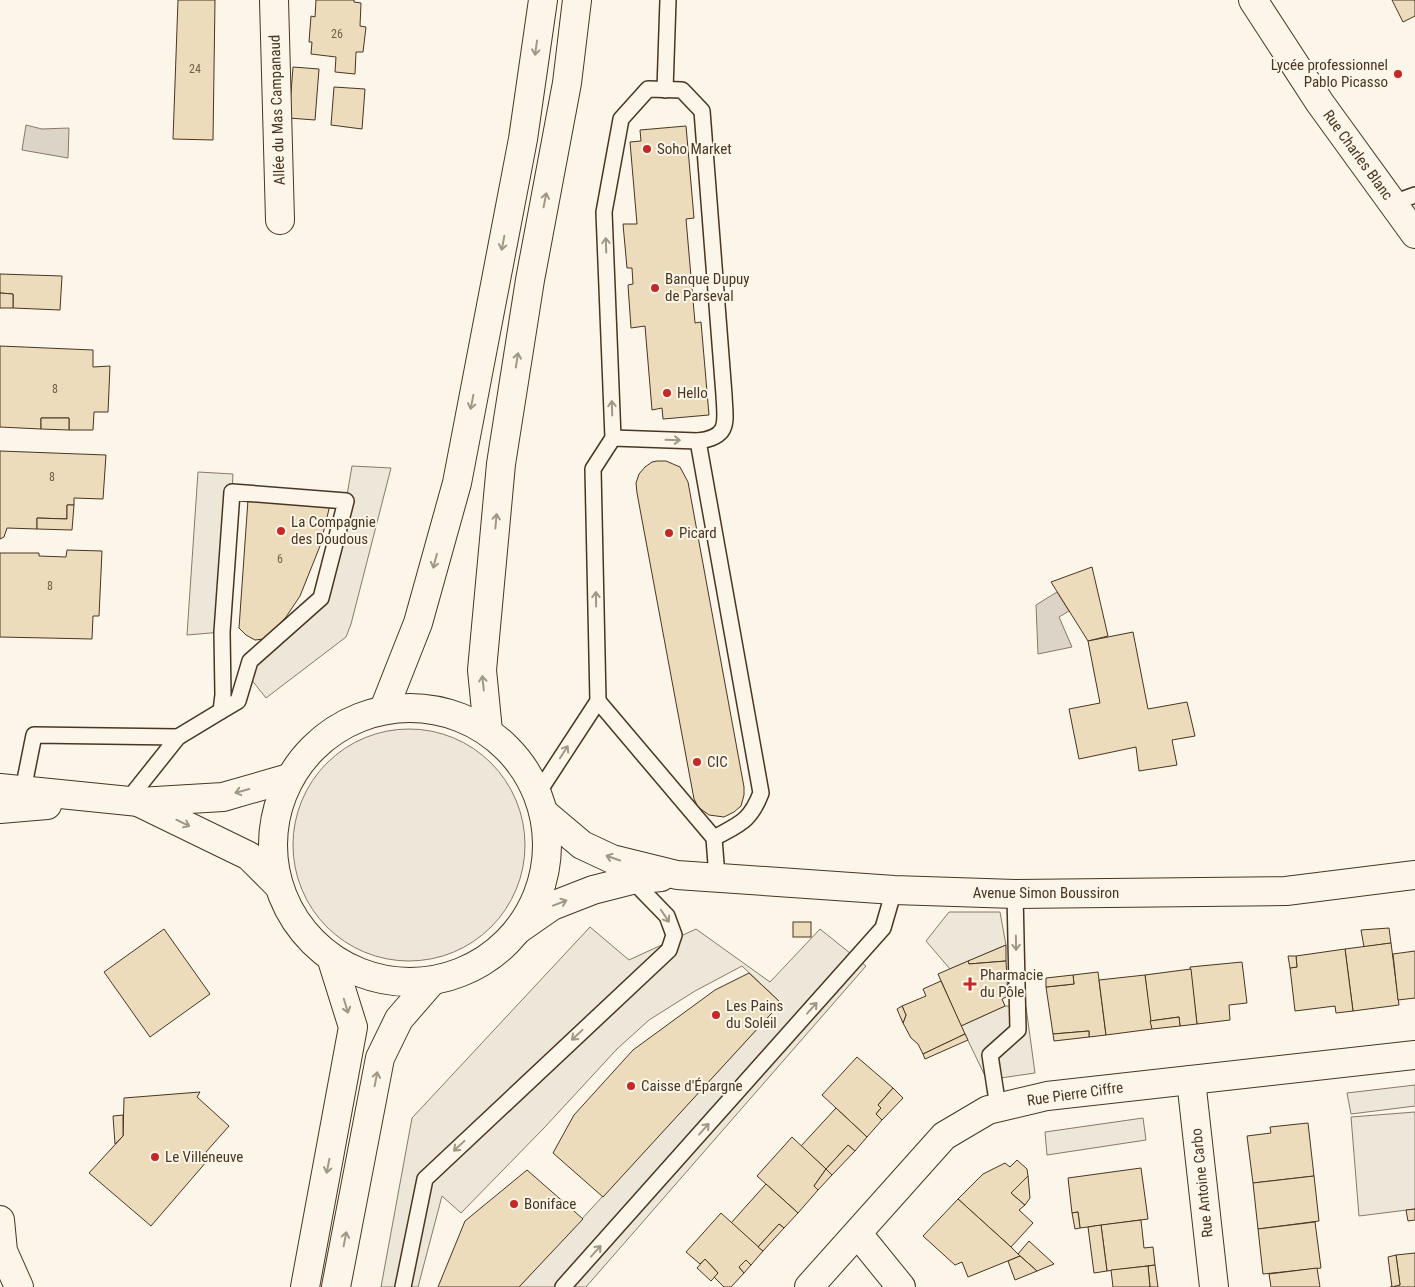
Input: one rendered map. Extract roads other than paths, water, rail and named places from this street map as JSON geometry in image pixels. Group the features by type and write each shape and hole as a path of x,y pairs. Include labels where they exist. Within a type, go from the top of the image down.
{"street":[{"name":"Allée du Mas Campanaud","path":"274,0 280,220"},
{"path":"384,709 418,624 456,483 523,139 543,0"},
{"path":"488,731 482,670 501,464 530,280 567,83 577,0"},
{"name":"Rue Charles Blanc","path":"1253,0 1320,104 1404,199 1415,234"},
{"path":"519,929 539,893 548,853 541,803 525,769 509,748 488,731 456,714 447,712 421,707 384,709 346,722 314,746 289,778 276,812 272,848 277,884 298,927 332,960 363,975 398,983 432,982 465,972 495,954 519,929 552,906 594,890 632,880 677,875"},
{"path":"0,809 223,797 289,778"},
{"path":"12,789 123,801 249,856 277,884"},
{"path":"541,803 582,845 612,859 677,875"},
{"name":"Avenue Simon Boussiron","path":"677,875 894,890 1015,894 1286,891 1415,875"},
{"path":"305,1287 353,1027 332,960"},
{"path":"336,1287 380,1058 399,1019 432,982"},
{"name":"Rue Pierre Ciffre","path":"809,1287 944,1136 988,1110 1047,1096 1415,1055"},
{"name":"Rue Antoine Carbo","path":"1191,1080 1214,1287"},
{"path":"0,1220 3,1251 19,1287"},
{"path":"858,1234 901,1287"}],"lane":[{"path":"665,90 668,0"},
{"path":"541,803 598,701 594,469 613,438 604,212 621,119 648,89 682,90 702,111 725,424 723,431 718,436 708,440 613,438"},
{"path":"698,441 761,793 753,811 745,820 714,838"},
{"path":"123,801 178,737 238,701 250,661 321,598 346,501 232,492 222,632 223,695 221,711"},
{"path":"598,701 714,838 717,878"},
{"path":"12,789 34,735 178,737"},
{"path":"403,1287 425,1179 669,950 674,935 667,916 632,880"},
{"path":"563,1287 883,928 894,890"},
{"path":"998,1108 990,1056 1018,1030 1015,894"}],"place":[{"name":"Lycée professionnel Pablo Picasso","path":"1398,74"},
{"name":"Soho Market","path":"647,149"},
{"name":"Banque Dupuy de Parseval","path":"655,288"},
{"name":"Hello","path":"667,393"},
{"name":"La Compagnie des Doudous","path":"281,531"},
{"name":"Picard","path":"669,533"},
{"name":"CIC","path":"697,762"},
{"name":"Pharmacie du Pôle","path":"970,984"},
{"name":"Les Pains du Soleil","path":"716,1015"},
{"name":"Caisse d'Épargne","path":"631,1086"},
{"name":"Le Villeneuve","path":"155,1157"},
{"name":"Boniface","path":"514,1204"}]}
